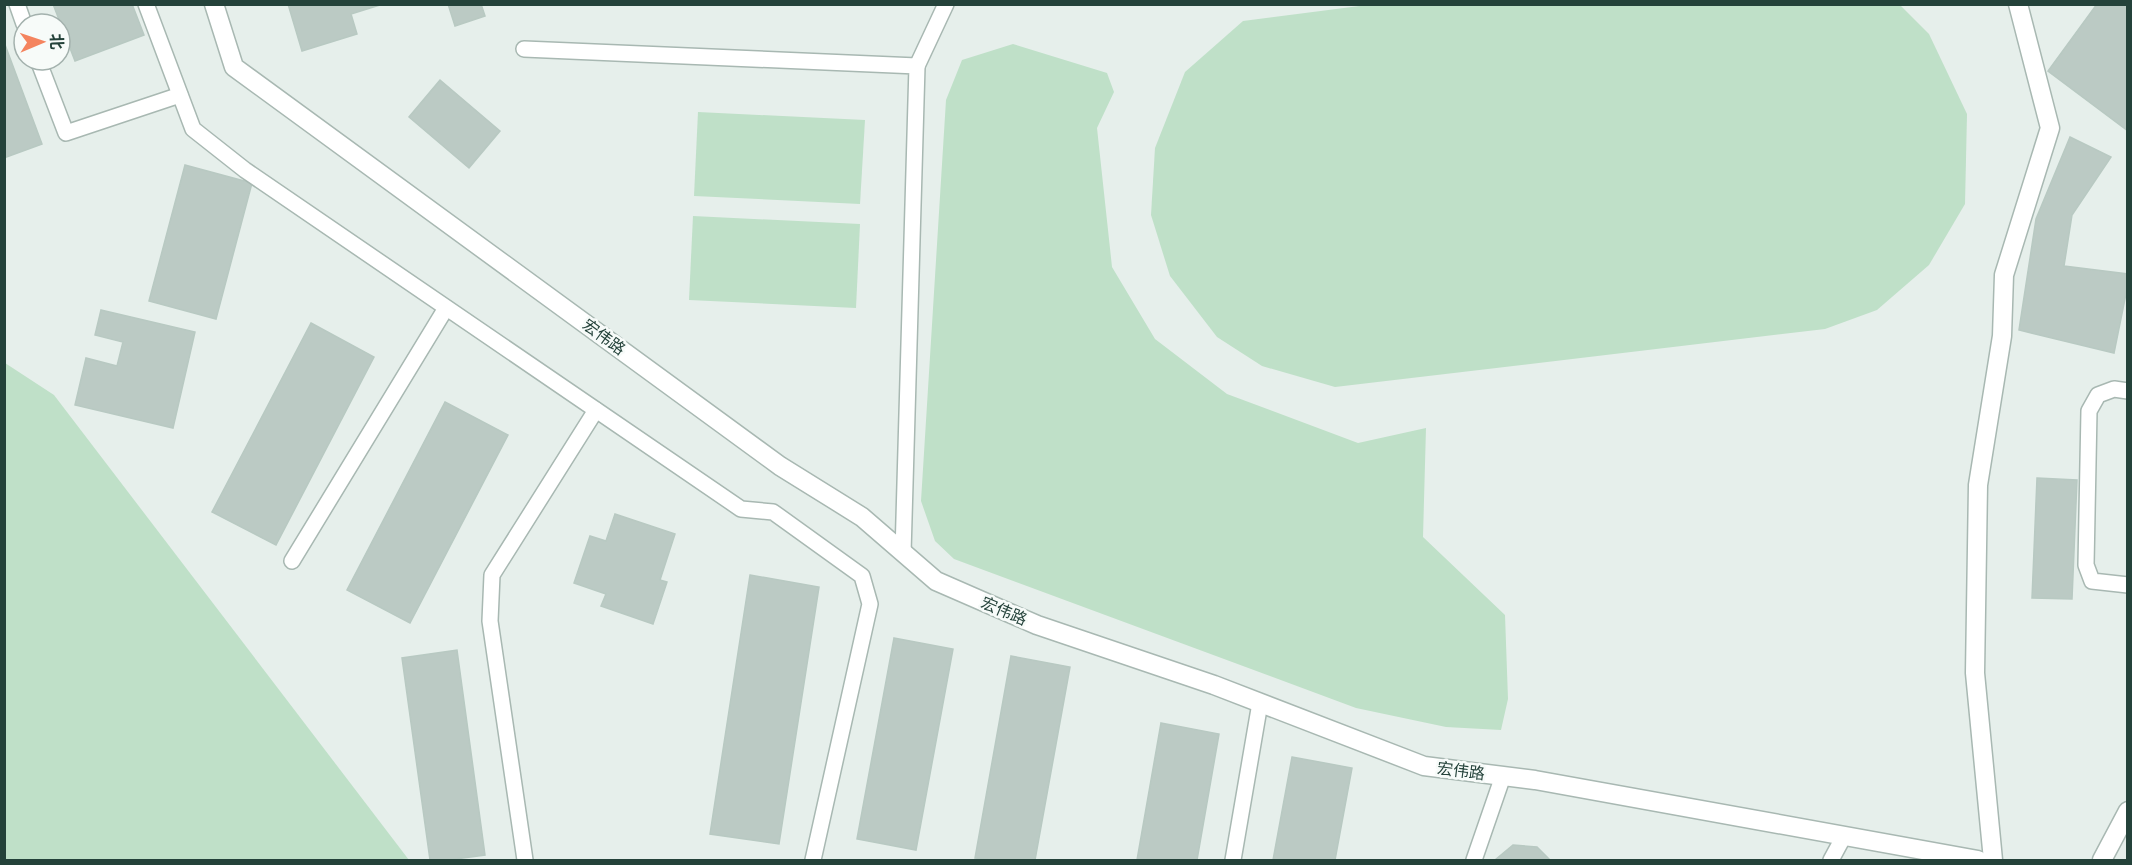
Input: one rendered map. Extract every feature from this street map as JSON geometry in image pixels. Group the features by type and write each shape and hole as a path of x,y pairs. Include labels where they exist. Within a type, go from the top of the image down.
{"street":[{"name":"宏伟路","path":"214,4 234,67 780,466 862,517 936,581 1037,625 1260,703 1424,766 1535,780 1978,861"},
{"path":"1993,861 1975,673 1978,485 2002,336 2004,275 2050,128 2018,4"},
{"path":"2102,861 2127,812"}],"lane":[{"path":"146,4 193,129 245,170 741,509 773,513 862,576 870,604 813,861"},
{"path":"903,553 917,66 946,4"},
{"path":"524,49 917,66"},
{"path":"43,72 66,133 180,95"},
{"path":"292,561 446,308"},
{"path":"2127,391 2114,389 2097,395 2089,411 2086,565 2092,581 2127,585"},
{"path":"525,861 489,621 492,575 596,410"},
{"path":"1233,861 1260,703"},
{"path":"1474,861 1503,776"},
{"path":"1831,861 1844,836"}],"green space":[{"path":"1375,4 1900,5 1929,34 1967,114 1965,204 1929,265 1877,310 1825,329 1335,387 1262,366 1217,337 1170,276 1151,215 1155,148 1185,72 1243,21"},
{"path":"1013,44 1107,73 1114,92 1097,128 1112,267 1155,339 1227,394 1358,443 1426,428 1423,537 1505,615 1508,699 1501,730 1446,727 1356,708 954,559 935,541 921,501 946,100 962,60"},
{"path":"698,112 865,120 860,204 694,196"},
{"path":"693,216 860,224 856,308 689,300"},
{"path":"5,363 54,395 409,860 5,860"}],"building":[{"path":"53,4 132,4 144,35 75,61 72,53 72,12 56,12"},
{"path":"288,4 383,4 351,14 357,34 302,51"},
{"path":"448,4 481,4 485,16 455,26"},
{"path":"2097,4 2128,4 2128,131 2048,71"},
{"path":"4,42 12,63 12,72 15,72 42,144 4,158"},
{"path":"440,80 500,131 469,168 409,117"},
{"path":"2070,137 2111,157 2072,215 2064,266 2128,274 2114,353 2019,330 2036,219"},
{"path":"185,165 252,183 216,319 149,301"},
{"path":"101,310 195,332 173,428 75,405 86,358 117,366 123,342 95,335"},
{"path":"311,323 374,357 276,545 212,512"},
{"path":"445,402 508,435 410,623 347,590"},
{"path":"2037,478 2077,480 2072,599 2032,598"},
{"path":"615,514 675,534 660,580 667,582 653,624 601,606 606,594 574,583 590,536 606,541"},
{"path":"750,575 819,587 779,844 710,834"},
{"path":"894,638 953,649 916,850 857,839"},
{"path":"457,650 485,855 430,860 402,658"},
{"path":"1011,656 1070,667 1035,860 975,858"},
{"path":"1161,723 1219,734 1197,860 1137,860"},
{"path":"1292,757 1352,768 1335,860 1273,860"},
{"path":"1513,845 1537,847 1550,860 1495,860"}]}
